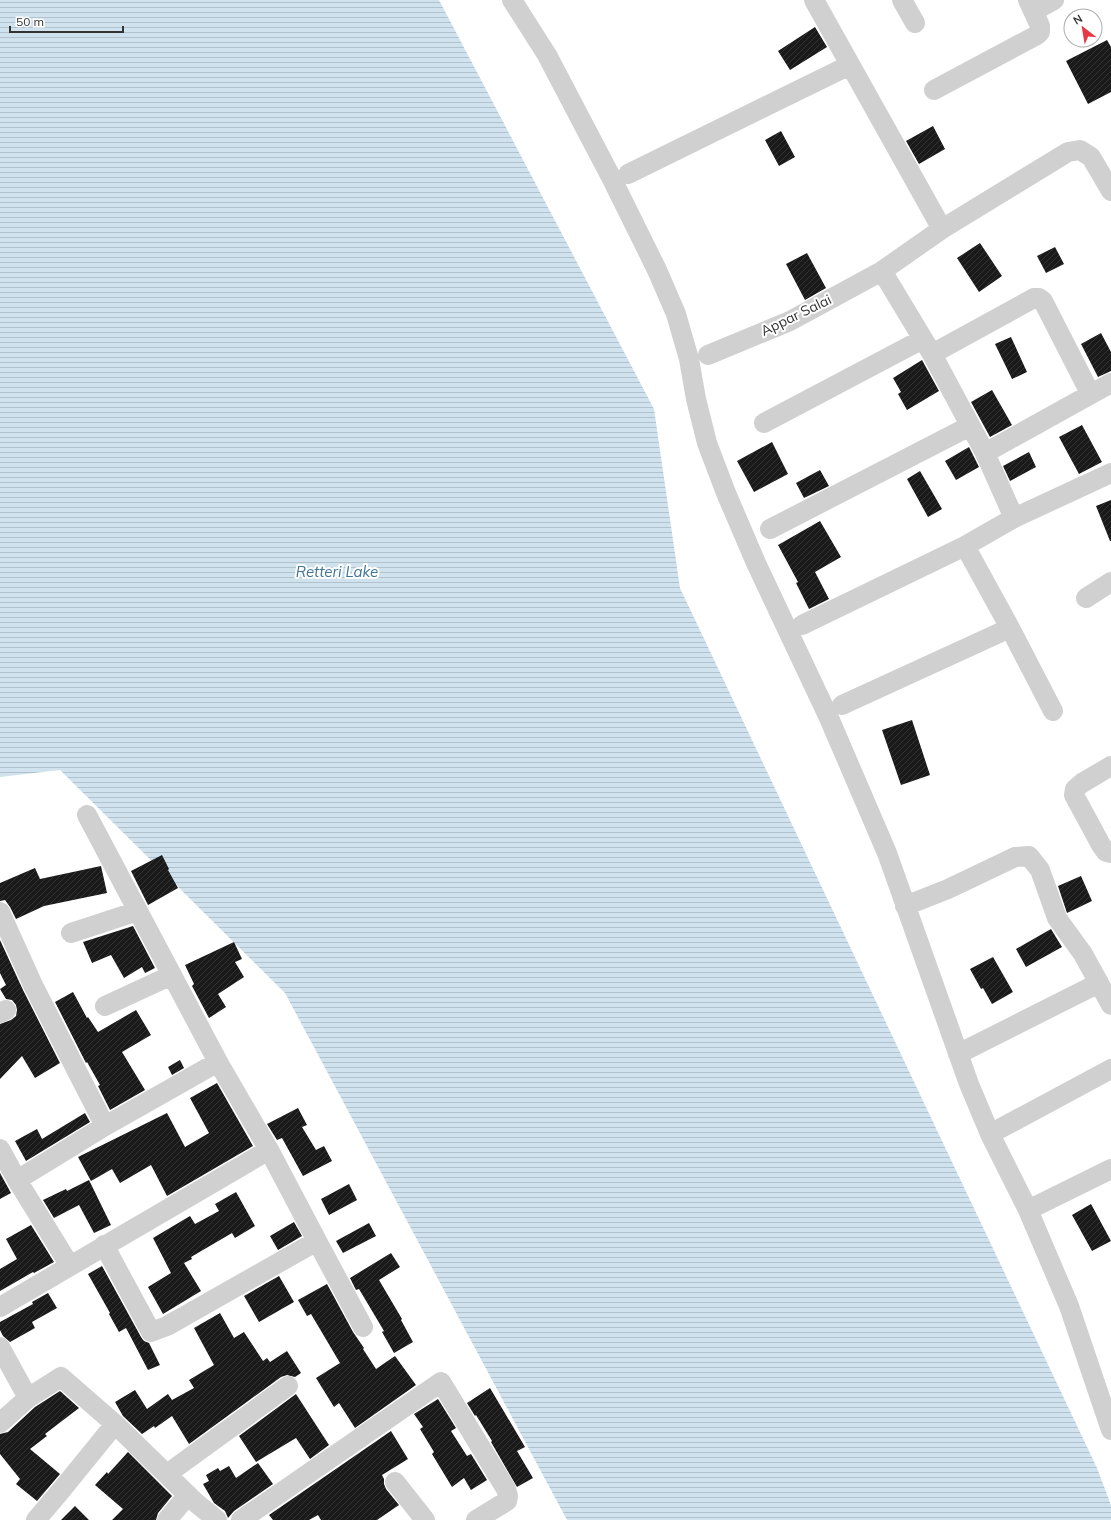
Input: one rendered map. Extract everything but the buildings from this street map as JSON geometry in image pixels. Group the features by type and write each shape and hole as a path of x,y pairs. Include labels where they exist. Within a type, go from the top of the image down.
{"street":[{"path":"512,0 546,55 612,179 676,314 689,359 696,399 707,443 726,493 756,563 832,725 887,853 969,1084 990,1134 1028,1210 1069,1306 1111,1430"},
{"path":"814,0 942,229"},
{"path":"902,0 915,23"},
{"path":"934,90 1037,35 1040,32 1040,26 1031,6 1054,0"},
{"path":"628,174 850,65"},
{"name":"Appar Salai","path":"708,355 790,321 882,271 942,229 1068,152 1080,150 1091,157 1111,191"},
{"path":"882,271 927,347 985,453 1014,518"},
{"path":"764,423 1034,298 1039,298 1043,301 1090,393"},
{"path":"985,453 1090,393 1111,383"},
{"path":"770,530 970,426"},
{"path":"802,625 965,546 1014,518 1111,472"},
{"path":"965,546 1053,711"},
{"path":"1086,598 1111,582"},
{"path":"842,705 1010,628"},
{"path":"1111,766 1082,783 1075,789 1074,795 1101,845 1106,852 1111,853"},
{"path":"87,815 218,1062 269,1150 363,1327"},
{"path":"905,906 948,889 1015,857 1029,856 1040,870 1057,918 1083,954 1111,1005"},
{"path":"71,933 138,911"},
{"path":"0,912 33,985 105,1126"},
{"path":"105,1006 172,975"},
{"path":"958,1054 1099,983"},
{"path":"17,1180 105,1126 218,1062"},
{"path":"990,1134 1111,1070"},
{"path":"0,1149 17,1180 70,1266"},
{"path":"0,1308 104,1245 269,1150"},
{"path":"1028,1210 1111,1169"},
{"path":"104,1245 151,1332 167,1326 317,1241"},
{"path":"0,1347 28,1398"},
{"path":"0,1423 28,1398 61,1377 115,1424 188,1495 217,1520"},
{"path":"241,1520 441,1382 506,1489 508,1496 507,1501 476,1520"},
{"path":"167,1474 288,1386"},
{"path":"36,1520 60,1493 115,1424"},
{"path":"396,1482 425,1520"},
{"path":"167,1520 188,1495"}],"water":[{"name":"Retteri Lake","path":"0,0 439,0 654,409 680,588 1097,1468 1111,1505 1111,1520 567,1520 285,993 60,770 0,777"}]}
